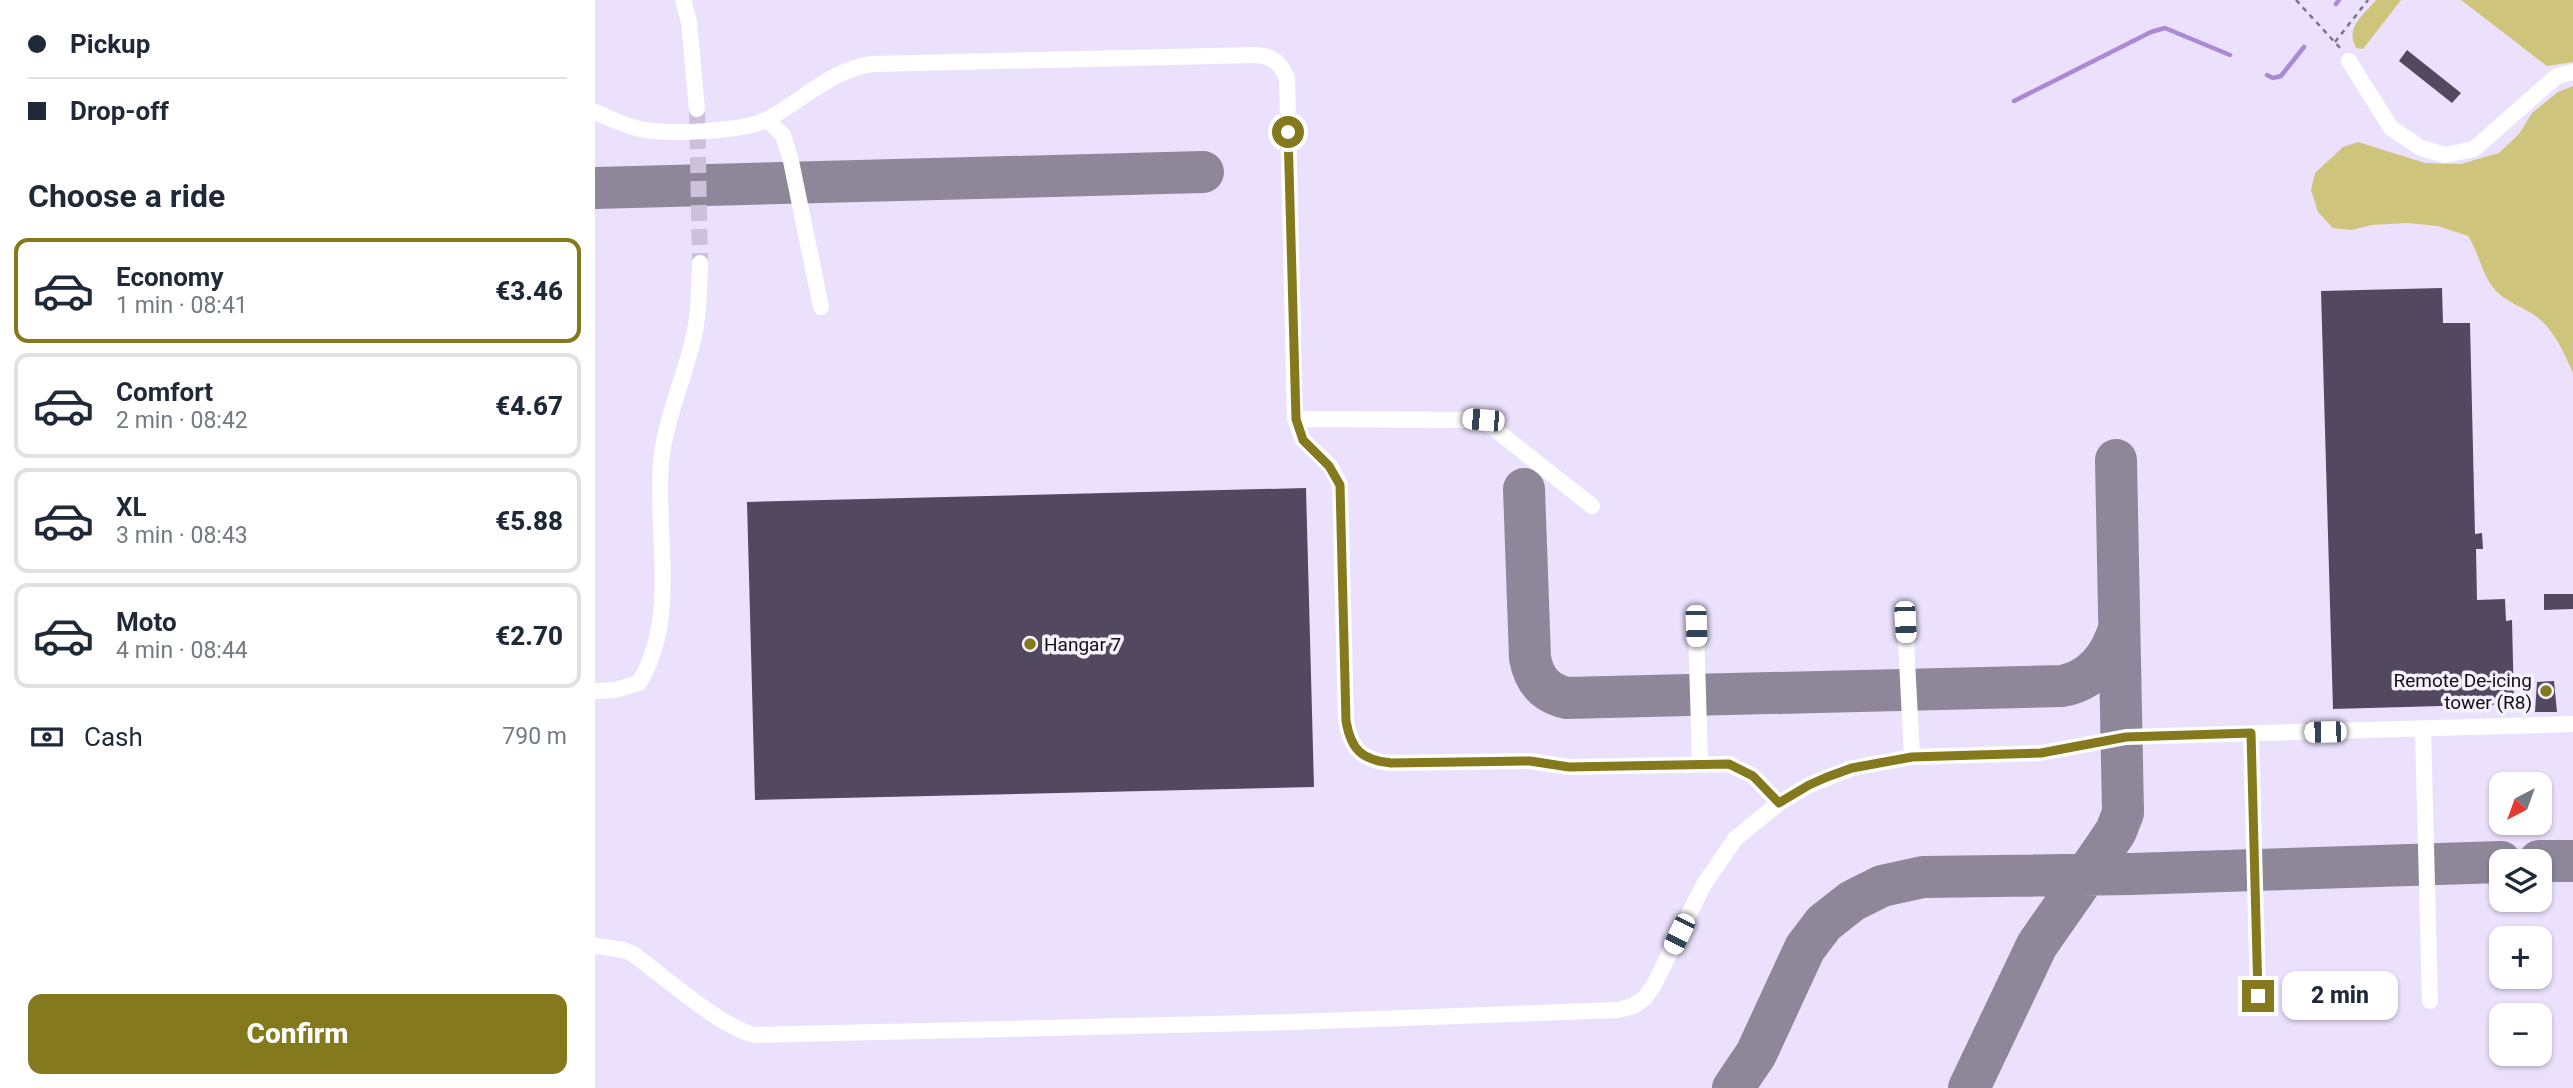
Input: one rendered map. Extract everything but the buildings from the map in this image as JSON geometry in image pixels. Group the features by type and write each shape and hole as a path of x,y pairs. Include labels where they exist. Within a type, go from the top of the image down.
{"lane":[{"path":"683,0 689,22 697,109"},
{"path":"595,112 638,129 654,131 739,128 767,120 852,67 871,64 1256,55 1274,59 1287,78 1296,419 1303,440 1329,466 1340,485 1346,721 1349,738 1365,757 1375,762 1530,761 1569,767 1729,764 1753,776 1779,803"},
{"path":"2349,61 2391,128 2421,148 2445,155 2474,149 2557,76 2573,72"},
{"path":"767,120 783,135 791,161 821,307"},
{"path":"595,691 615,690 639,683 652,657 660,621 662,593 659,504 661,461 667,424 698,320 700,263"},
{"path":"1296,419 1483,420 1592,506"},
{"path":"1905,622 1912,757"},
{"path":"1696,626 1700,763"},
{"path":"595,946 633,954 719,1018 755,1035 1293,1022 1618,1010 1633,1006 1645,998 1703,886 1735,839 1779,803 1809,785 1852,768 1912,757 2041,753 2126,737 2573,724"},
{"path":"2423,730 2430,1001"},
{"path":"2251,733 2258,996"}],"path":[{"path":"2296,0 2349,61"},
{"path":"2335,42 2368,0"}],"shaded area":[{"path":"2376,0 2401,0 2363,49 2356,48 2353,41 2354,28"},
{"path":"2461,0 2573,0 2573,62 2547,66"},
{"path":"2573,86 2573,373 2549,329 2532,314 2495,290 2468,236 2438,226 2408,223 2372,225 2351,230 2333,228 2318,212 2311,190 2315,173 2343,147 2358,142 2425,163 2461,164 2499,153 2519,134 2532,113 2558,92"}],"waterway":[{"path":"2336,4 2339,0"},
{"path":"2014,101 2151,32 2165,28 2230,55"},
{"path":"2267,75 2273,78 2281,76 2304,47"}],"taxiway":[{"path":"595,188 1203,172"},
{"path":"1969,1088 2037,945 2116,831 2123,813 2116,460"},
{"path":"1524,489 1530,658 1534,673 1542,684 1553,693 1567,698 2062,686 2083,679 2099,666 2111,649 2119,629"},
{"path":"2552,861 2573,861"},
{"path":"1733,1088 1756,1054 1805,948 1824,923 1852,901 1882,886 1923,877 2131,874 2489,862"}],"tunnel":[{"path":"697,109 700,263"}],"place":[{"name":"Hangar 7","path":"1030,644"},
{"name":"Remote De-icing tower (R8)","path":"2546,691"}],"route":[{"path":"1288,132 1296,419 1303,440 1336,473 1340,485 1346,721 1349,738 1365,757 1375,762 1391,763 1530,761 1569,767 1729,764 1753,776 1779,803 1809,785 1852,768 1912,757 2041,753 2126,737 2251,733 2258,996"}]}
